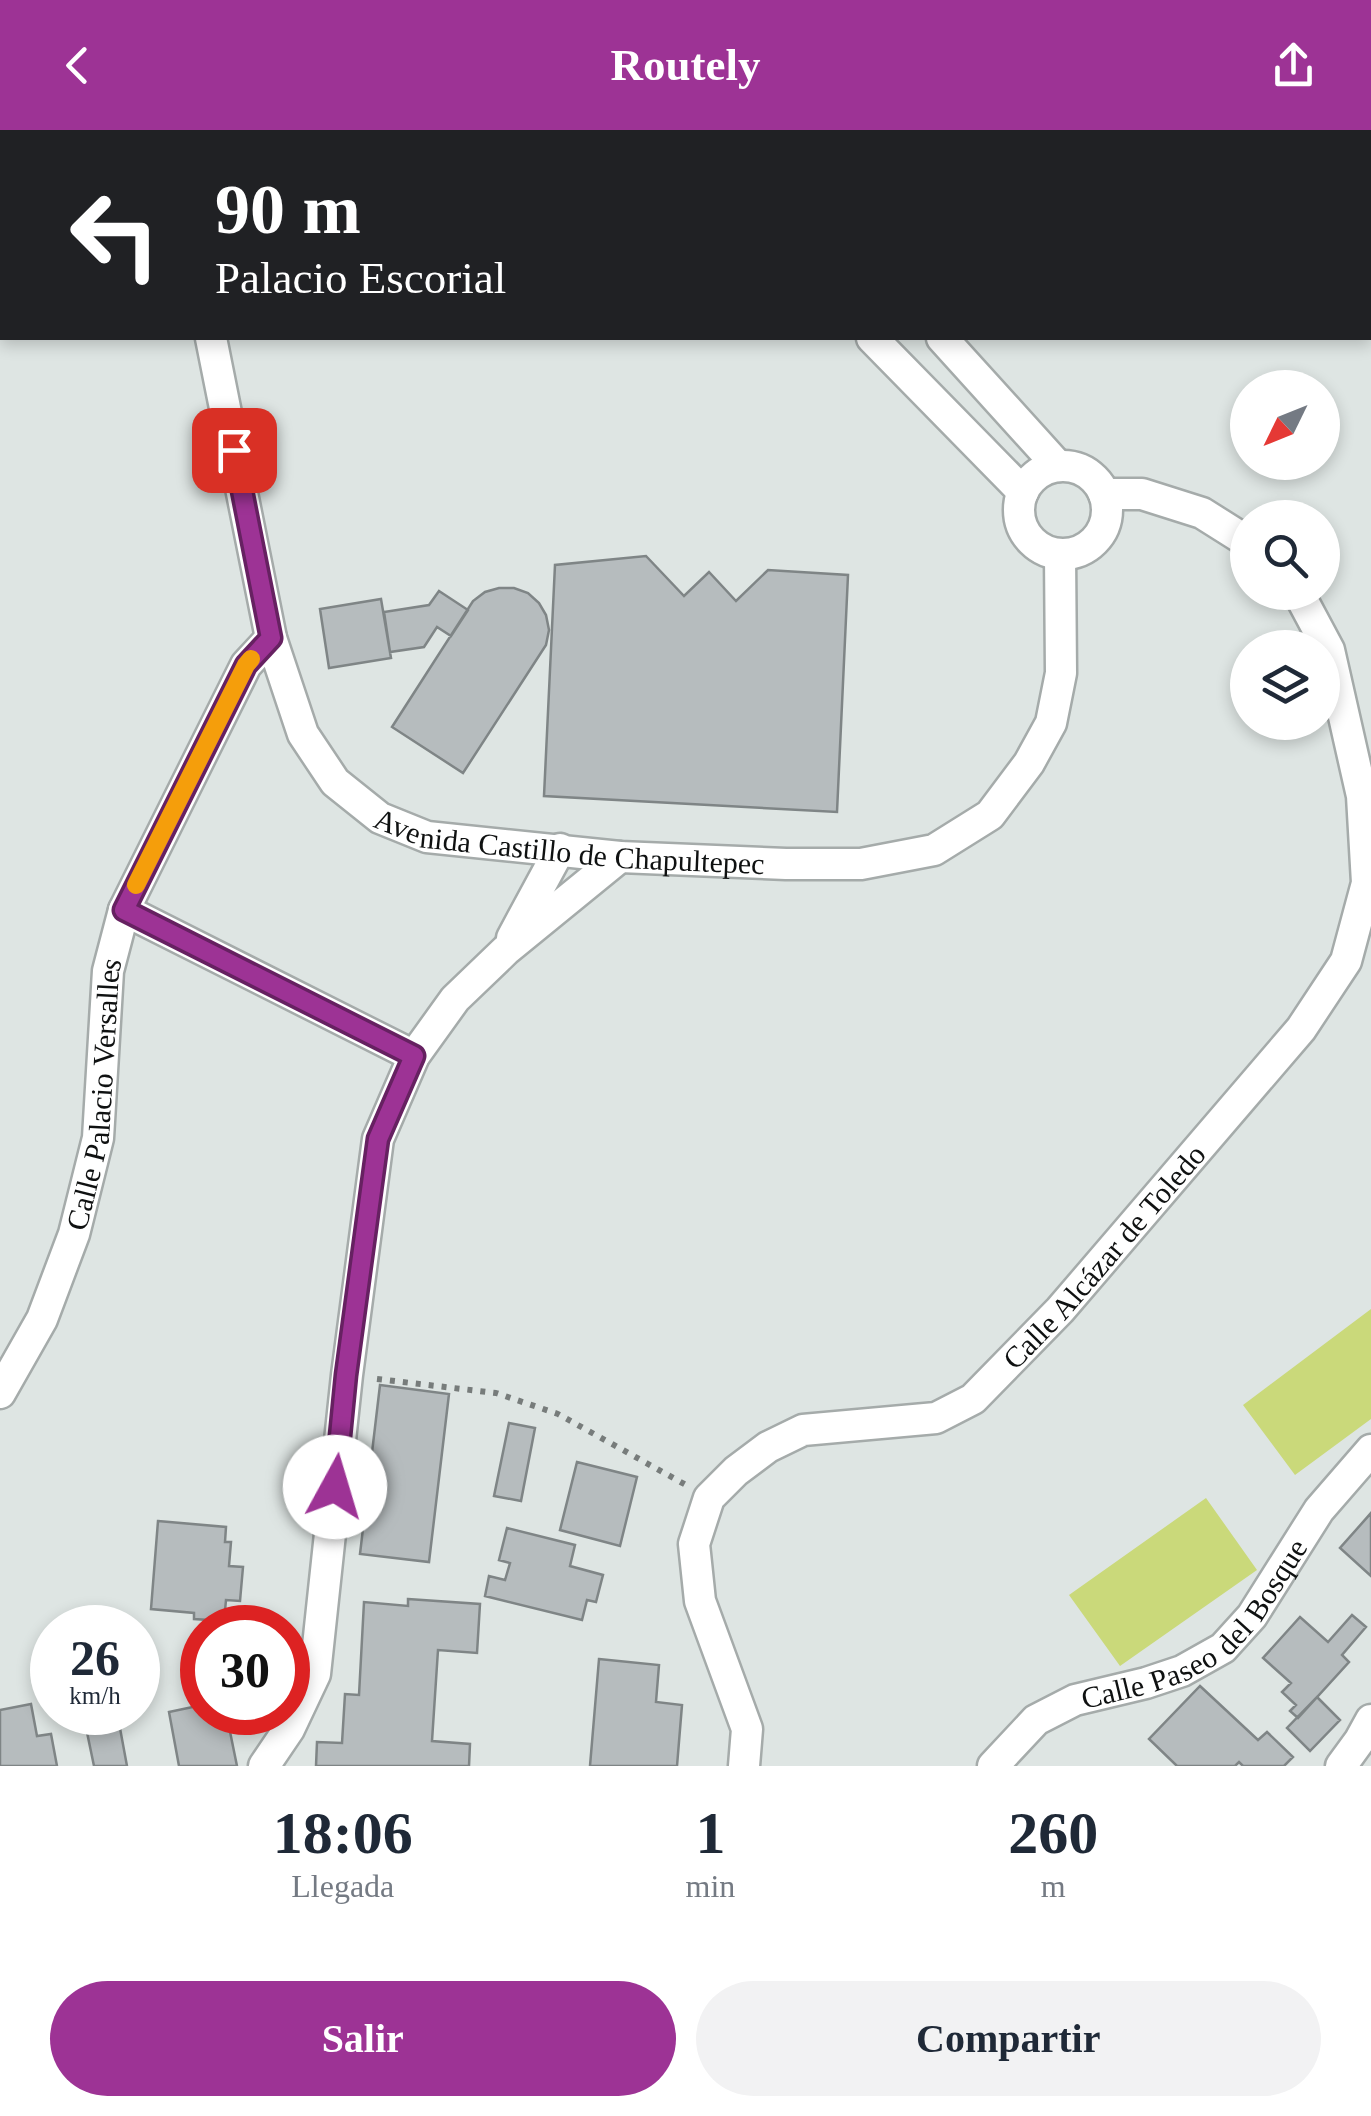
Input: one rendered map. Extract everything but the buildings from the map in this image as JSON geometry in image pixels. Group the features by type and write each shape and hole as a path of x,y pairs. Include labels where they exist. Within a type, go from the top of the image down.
{"street":[{"name":"Avenida Castillo de Chapultepec","path":"211,340 271,638 304,734 335,782 380,818 428,837 620,857 786,864 861,864 934,850 990,815 1029,764 1050,724 1061,673 1060,555"},
{"path":"874,340 1023,492"},
{"path":"944,340 1058,466"},
{"path":"1058,466 1082,470 1096,480 1108,510 1104,528 1094,543 1078,553 1060,555 1042,550 1027,537 1021,523 1019,507 1023,492 1036,475 1058,466"},
{"path":"1104,494 1142,494 1202,513 1230,531"},
{"name":"Calle Alcázar de Toledo","path":"744,1766 747,1728 700,1601 694,1544 710,1498 736,1470 768,1447 803,1430 936,1418 973,1399 1060,1310 1301,1029 1346,961 1367,883 1362,796 1330,650 1308,610"},
{"name":"Calle Palacio Versalles","path":"0,1393 42,1319 74,1234 98,1138 108,971 124,910 246,665 271,638"},
{"path":"506,950 560,849"},
{"path":"264,1766 290,1730 315,1674 346,1375 378,1139 414,1056 455,999 506,950 620,857"},
{"path":"124,910 414,1056"},
{"name":"Calle Paseo del Bosque","path":"992,1766 1036,1720 1049,1713 1075,1700 1182,1671 1222,1648 1252,1616 1319,1510 1371,1450"},
{"path":"1341,1766 1371,1720"}],"path":[{"path":"346,1375 496,1393 558,1414 710,1498"}],"green space":[{"path":"1371,1309 1371,1419 1295,1475 1243,1405"},
{"path":"1206,1498 1257,1570 1120,1666 1069,1595"}],"slow traffic":[{"path":"136,885 251,659"}],"route":[{"path":"234,450 271,638 246,665 124,910 414,1056 378,1139 335,1487"}]}
